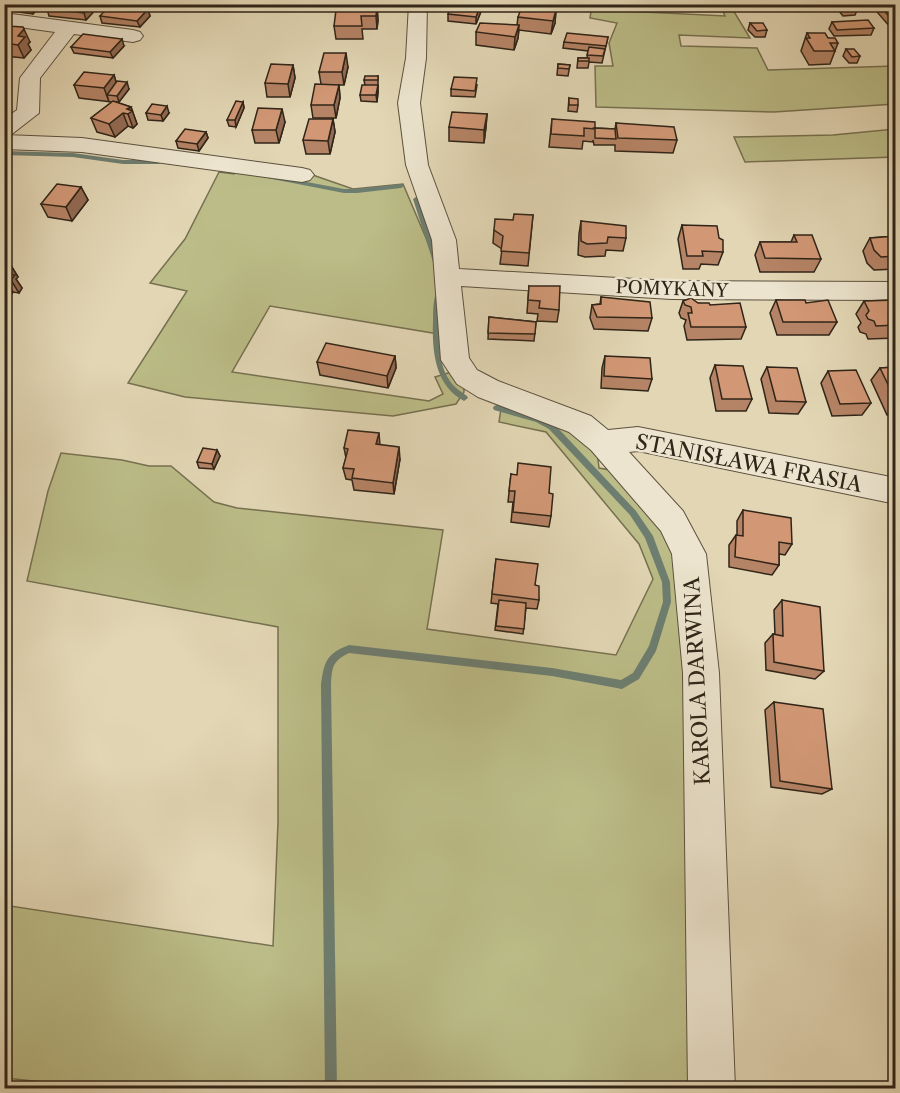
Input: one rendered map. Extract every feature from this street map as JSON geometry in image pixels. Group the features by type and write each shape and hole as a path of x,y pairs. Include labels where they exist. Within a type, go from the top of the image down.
{"street":[{"name":"KAROLA DARWINA","path":"418,4 416,58 409,103 417,165 444,240 449,277 454,360 467,377 488,389 580,424 602,442 672,521 689,554 701,672 712,1089"},
{"path":"4,19 133,36"},
{"path":"4,129 28,113 30,78 69,27"},
{"path":"4,142 82,146 302,175"},
{"name":"POMYKANY","path":"449,277 660,290 896,291"},
{"name":"STANISŁAWA FRASIA","path":"602,442 638,439 896,491"}],"green space":[{"path":"592,5 604,5 603,10 725,16 720,5 730,5 750,38 679,35 681,46 757,48 768,70 895,66 895,104 774,112 596,107 595,66 613,66 609,43 617,23 590,18"},
{"path":"895,129 895,157 745,162 734,137 833,135"},
{"path":"240,162 307,173 353,189 403,184 443,278 445,335 270,306 232,372 429,401 443,394 435,377 451,372 464,385 464,392 456,404 393,416 185,397 128,383 187,291 150,283 185,239 219,172 234,174"},
{"path":"502,402 596,442 599,468 634,474 672,542 687,706 701,1088 100,1088 5,1078 4,905 273,946 278,822 278,627 27,581 48,491 61,453 122,460 149,466 171,466 214,502 237,508 443,530 427,629 616,655 653,579 639,544 546,432 499,422"}],"building":[{"path":"7,4 33,4 30,7"},
{"path":"51,4 92,4 84,13 47,9"},
{"path":"452,4 481,4 476,17 448,14"},
{"path":"524,4 544,6 543,8 523,6"},
{"path":"841,4 854,4 858,8 845,9"},
{"path":"110,5 148,9 137,21 100,16"},
{"path":"896,5 896,21 894,22 880,6"},
{"path":"522,6 556,10 553,21 518,17"},
{"path":"344,7 377,7 376,16 361,16 362,26 334,26 336,10 344,10"},
{"path":"868,20 874,28 837,30 832,22"},
{"path":"480,23 519,25 515,37 476,32"},
{"path":"750,23 763,23 767,30 757,31"},
{"path":"7,26 23,27 24,29 18,36 25,37 18,45 4,43 4,28"},
{"path":"567,33 608,37 606,46 564,42"},
{"path":"807,33 825,33 828,38 835,38 838,43 830,43 835,51 814,51 806,38 810,38"},
{"path":"83,34 122,39 110,52 71,47"},
{"path":"589,47 605,49 603,56 587,55"},
{"path":"846,49 854,49 860,56 852,57"},
{"path":"324,53 346,53 342,72 319,72"},
{"path":"578,58 589,58 589,61 578,61"},
{"path":"271,64 293,65 288,84 265,83"},
{"path":"558,64 570,65 569,69 558,68"},
{"path":"84,72 114,75 104,88 74,85"},
{"path":"365,76 378,76 378,80 364,80"},
{"path":"454,77 477,78 475,91 451,89"},
{"path":"117,81 127,82 117,96 107,95"},
{"path":"315,84 339,85 334,105 311,105"},
{"path":"362,85 378,85 376,95 360,95"},
{"path":"569,98 578,99 578,105 569,105"},
{"path":"113,101 131,107 127,109 132,111 128,114 123,113 109,124 91,118"},
{"path":"236,101 243,102 235,120 227,120"},
{"path":"152,104 167,106 161,115 146,113"},
{"path":"258,108 282,109 276,130 252,130"},
{"path":"452,112 487,114 484,130 449,127"},
{"path":"309,119 333,119 328,141 303,140"},
{"path":"552,119 595,122 595,129 584,128 584,136 551,134"},
{"path":"616,123 674,127 677,140 618,138"},
{"path":"594,128 615,129 616,139 595,138"},
{"path":"185,129 206,132 197,144 176,141"},
{"path":"57,184 81,187 66,207 41,204"},
{"path":"514,214 533,215 529,253 501,251 503,236 494,230 495,219 513,220"},
{"path":"581,221 626,226 626,238 608,237 607,243 587,244 581,241"},
{"path":"682,225 717,226 719,238 723,240 723,252 702,251 703,256 687,256"},
{"path":"794,235 812,235 821,259 765,258 760,242 797,242"},
{"path":"896,236 896,256 881,257 874,250 870,238"},
{"path":"4,263 10,264 4,271"},
{"path":"4,273 15,275 11,280 4,280"},
{"path":"529,286 560,286 559,310 539,308 540,301 528,300"},
{"path":"601,297 650,302 652,318 597,317 592,305 601,304"},
{"path":"691,298 698,303 709,303 710,305 740,303 746,327 691,327 688,313 692,313 691,307 685,305 683,301"},
{"path":"776,300 805,300 806,303 828,300 837,322 783,322"},
{"path":"896,300 896,325 876,326 874,321 868,319 866,315 869,311 864,301"},
{"path":"489,317 536,322 535,334 488,333"},
{"path":"326,343 395,356 387,376 317,362"},
{"path":"605,356 650,358 652,379 604,376"},
{"path":"715,365 743,366 752,399 722,399"},
{"path":"767,367 797,368 806,402 776,401"},
{"path":"896,367 896,401 880,368"},
{"path":"856,370 871,403 840,404 828,371"},
{"path":"348,430 379,433 376,444 399,447 393,483 352,478 354,469 343,468 348,449 344,448"},
{"path":"203,448 217,450 212,464 197,462"},
{"path":"518,463 551,467 549,493 553,494 551,516 513,512 515,491 509,491 511,474 517,475"},
{"path":"743,510 791,518 792,544 779,542 779,565 735,557 736,535 743,536"},
{"path":"496,559 538,564 535,585 539,586 539,600 492,594"},
{"path":"499,600 526,603 524,629 496,626"},
{"path":"782,600 820,607 824,671 774,662 773,634 783,636"},
{"path":"774,702 823,709 832,789 780,781"}],"waterway":[{"path":"4,153 73,155 123,162 159,162"},
{"path":"264,176 344,191 401,186"},
{"path":"416,199 436,262"},
{"path":"437,298 436,341 440,367 453,389 464,398"},
{"path":"331,1088 326,685 330,662 337,655 349,649 552,672 622,685 636,676 653,648 667,602 666,582 649,536 633,513 552,427 538,420 497,408"}]}
